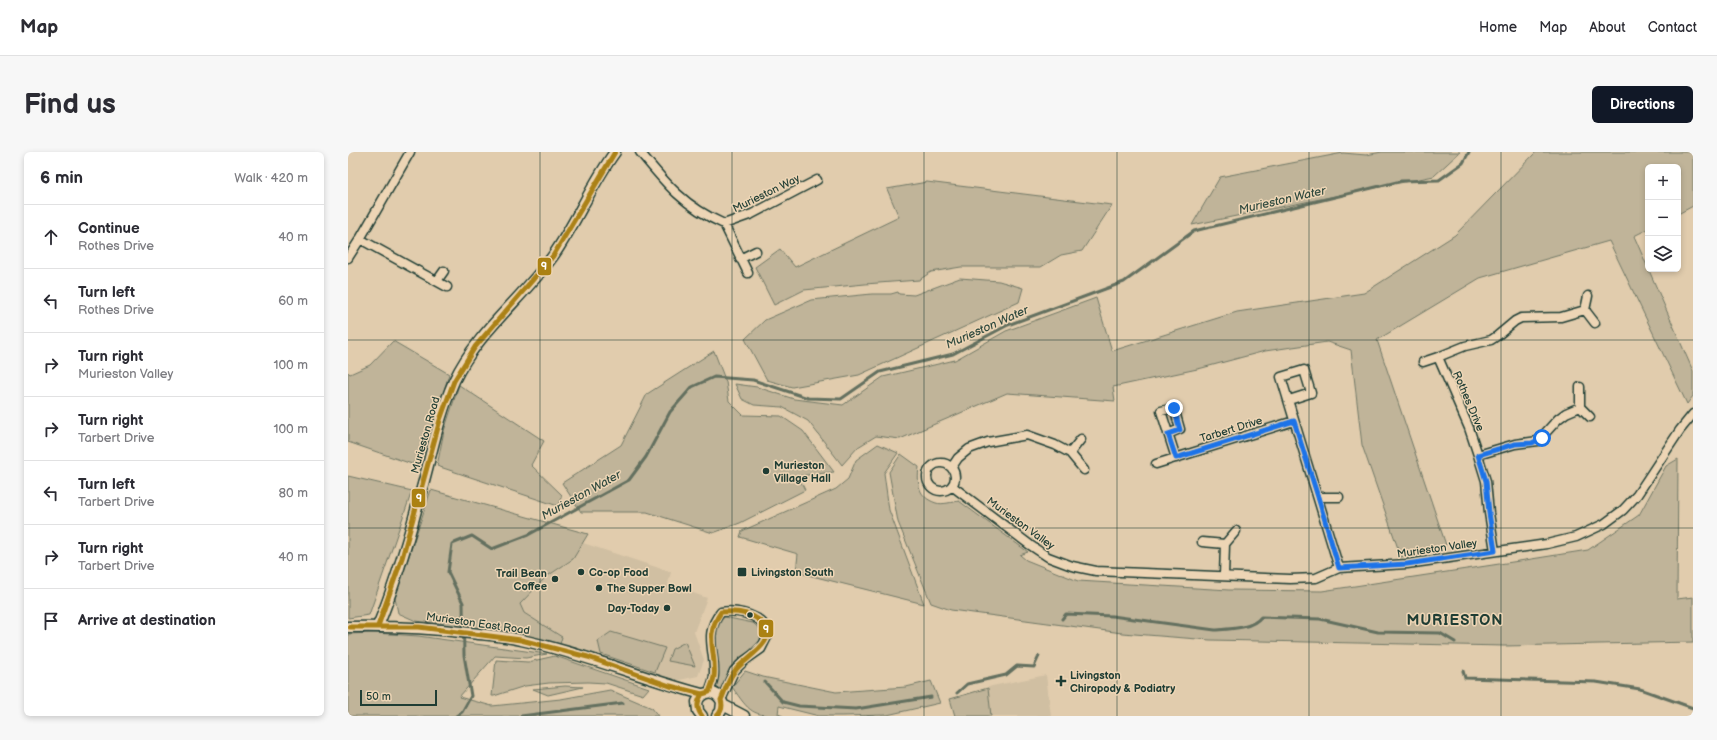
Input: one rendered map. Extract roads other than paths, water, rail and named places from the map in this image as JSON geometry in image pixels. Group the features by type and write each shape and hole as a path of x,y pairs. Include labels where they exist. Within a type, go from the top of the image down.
{"street":[{"path":"348,258 410,152"},
{"name":"Murieston Road","path":"378,626 422,489 440,420 455,381 470,353 489,328 536,278 553,255 570,229 606,164 615,152"},
{"name":"Murieston Way","path":"640,152 663,180 691,206 704,216 724,224 752,214 817,180"},
{"name":"Murieston Way","path":"724,224 748,273"},
{"path":"360,239 447,287"},
{"path":"740,259 756,251"},
{"path":"437,281 444,271"},
{"path":"1584,310 1588,296"},
{"path":"1584,310 1595,323"},
{"path":"1423,362 1465,346 1491,340 1514,320 1521,318 1561,317 1584,310"},
{"name":"Rothes Drive","path":"1438,357 1467,422 1486,481 1495,551"},
{"path":"1580,387 1580,407 1590,417"},
{"path":"1289,400 1339,568"},
{"path":"1478,455 1515,444 1538,441 1558,419 1566,413 1580,407"},
{"name":"Murieston Valley","path":"952,486 1048,557 1072,566 1096,571 1290,579 1316,578 1339,568 1407,564 1547,544 1576,537 1604,524 1623,510 1637,495 1680,430 1693,414"},
{"name":"Tarbert Drive","path":"1156,464 1294,421"},
{"path":"1168,434 1176,458"},
{"path":"952,468 958,458 969,449 988,442 1026,435 1041,439 1070,453 1084,470"},
{"path":"1070,453 1081,439"},
{"path":"939,463 944,463 952,468 955,476 952,486 944,491 935,490 931,487 926,478 928,470 932,466 939,463"},
{"path":"1318,497 1339,497"},
{"path":"1224,576 1225,544 1236,531"},
{"path":"1202,542 1225,544"},
{"path":"701,716 698,711 702,696 714,676 711,633 714,621 720,612 731,611 755,618 764,626 767,638 761,649 744,661 734,671 721,710"},
{"name":"Murieston East Road","path":"348,627 419,627 521,640 588,657 702,696 716,694 721,710 744,716"}],"waterway":[{"name":"Murieston Water","path":"456,716 462,712 471,696 464,655 463,603 448,572 452,544 472,536 492,549 528,535 629,480 646,457 670,412 692,387 714,377 753,380 808,398 841,399 880,372 953,354 1008,325 1124,282 1194,231 1401,181 1439,180 1463,163 1469,152"},
{"path":"1062,619 1066,614 1112,616 1215,630 1233,629 1246,626 1252,624 1261,617 1320,619 1378,632 1440,633 1455,642"},
{"path":"957,693 967,684 1006,675 1017,666 1034,667 1039,656"},
{"path":"1463,671 1465,678 1596,682 1640,689 1693,708"},
{"path":"765,682 783,702 799,706 856,709 931,697"},
{"path":"521,716 623,703"}],"place":[{"name":"Murieston Village Hall","path":"766,471"},
{"name":"Co-op Food","path":"581,572"},
{"name":"Livingston South","path":"742,572"},
{"name":"Trail Bean Coffee","path":"555,579"},
{"name":"The Supper Bowl","path":"599,588"},
{"name":"Day-Today","path":"667,608"},
{"name":"Livingston Chiropody & Podiatry","path":"1061,681"}],"district":[{"name":"MURIESTON","path":"1455,620"}]}
